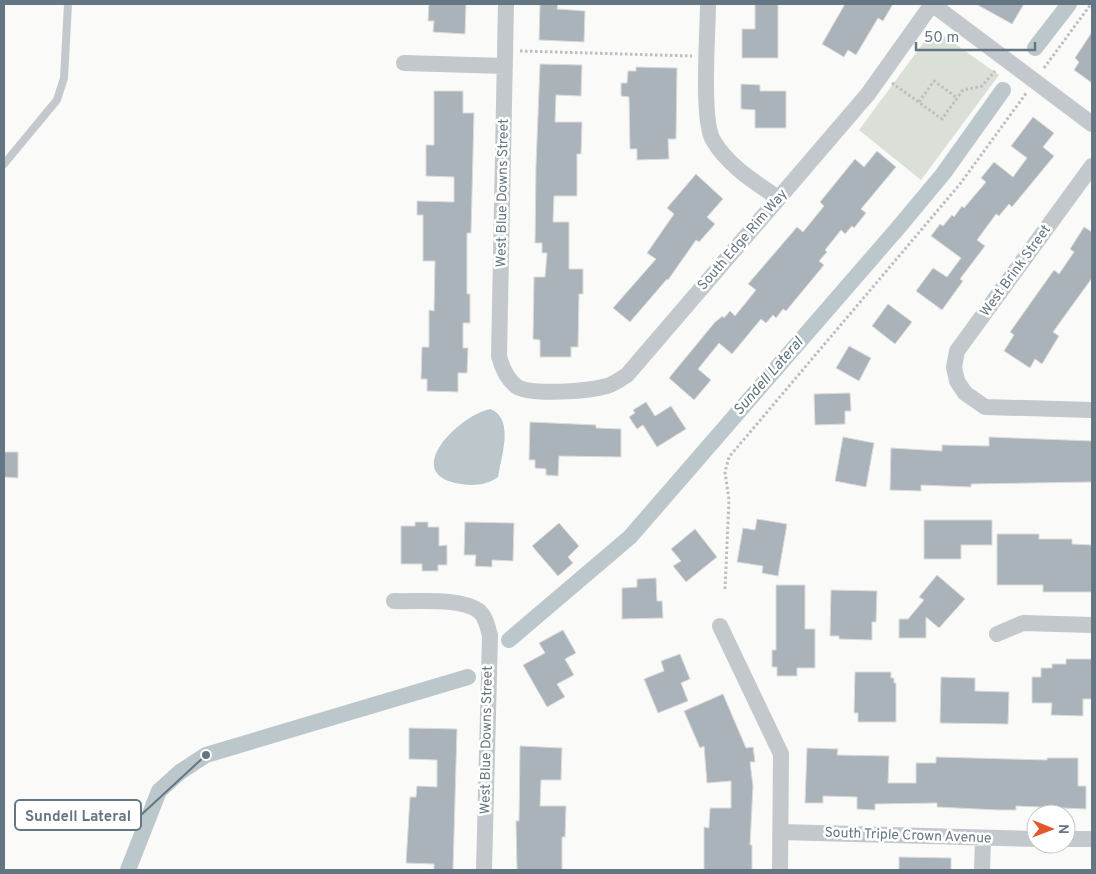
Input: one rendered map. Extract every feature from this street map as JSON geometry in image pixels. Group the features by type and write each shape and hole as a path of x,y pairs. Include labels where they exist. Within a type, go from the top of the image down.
{"street":[{"name":"West Blue Downs Street","path":"506,4 499,356 502,369 509,380"},
{"path":"708,4 706,107 712,139 737,169 778,198"},
{"path":"932,4 1092,124"},
{"name":"South Edge Rim Way","path":"509,380 517,387 526,390 585,391 609,385 627,375 868,94 932,4"},
{"path":"404,63 505,66"},
{"name":"West Brink Street","path":"1092,166 957,351 954,367 957,381 965,394 985,407 1092,410"},
{"name":"West Blue Downs Street","path":"394,601 456,602 469,605 480,612 487,624 490,636 484,870"},
{"path":"997,634 1024,623 1092,625"},
{"path":"720,626 781,754 780,870"},
{"name":"South Triple Crown Avenue","path":"781,832 1026,839"},
{"path":"982,870 983,839"},
{"path":"1076,839 1092,840"}],"lane":[{"path":"4,164 57,100 64,78 68,4"}],"path":[{"path":"726,589 729,500 725,472 728,457 960,184 1091,4"},
{"path":"520,52 693,56"},
{"path":"892,82 942,119 956,97 963,90 982,86 996,70"},
{"path":"919,102 934,81 956,97"}],"shaded area":[{"path":"941,34 999,75 921,180 859,130 924,42 931,36 936,39"},
{"path":"490,409 498,414 504,429 498,477 489,482 476,485 461,484 443,478 435,469 434,458 440,446 450,433 463,422"}],"building":[{"path":"429,4 466,4 465,34 433,32 434,21 428,21"},
{"path":"540,4 558,4 557,9 585,11 584,42 539,40"},
{"path":"755,4 778,4 778,58 742,58 742,29 755,29"},
{"path":"845,4 893,4 883,21 878,18 856,55 848,50 844,57 822,44"},
{"path":"976,4 1024,4 1012,24"},
{"path":"1092,32 1092,83 1074,70 1079,62 1075,58"},
{"path":"540,64 582,65 581,96 556,95 555,122 582,122 581,154 577,154 577,196 554,196 553,222 569,222 569,269 583,269 583,294 579,294 578,347 571,347 571,357 540,357 540,340 533,339 534,277 545,277 547,253 542,253 542,243 535,243"},
{"path":"636,67 677,68 676,139 668,139 669,159 637,160 637,149 630,149 629,97 621,96 621,83 627,83 628,71 636,71"},
{"path":"741,84 760,85 760,91 786,91 786,128 755,128 755,110 741,109"},
{"path":"434,91 463,91 463,113 474,113 471,233 467,233 467,294 470,294 470,323 463,323 463,348 468,348 467,373 458,373 458,392 427,391 427,379 421,379 422,347 429,347 429,310 434,311 435,261 423,261 423,215 417,215 417,201 454,202 454,177 426,176 426,145 434,145"},
{"path":"1033,117 1054,133 1043,147 1054,156 1012,207 1009,204 999,216 996,214 977,240 985,246 960,279 963,281 942,310 916,291 933,268 947,277 961,258 931,236 940,224 943,226 952,215 954,217 962,206 964,208 986,182 981,178 994,162 1013,177 1027,158 1011,146"},
{"path":"877,151 896,167 861,209 866,213 854,228 852,226 845,234 841,230 819,261 824,265 786,311 783,309 776,318 773,315 766,323 761,319 732,354 719,343 698,369 711,380 694,400 669,378 715,322 723,316 724,318 730,311 735,316 756,290 748,284 797,227 803,232 824,206 820,202 855,159 864,167"},
{"path":"696,174 723,199 707,217 715,224 699,242 696,240 668,280 630,322 613,308 656,259 647,253 674,214 667,208"},
{"path":"1084,227 1092,232 1092,278 1053,332 1059,336 1042,364 1035,359 1030,368 1004,351 1014,335 1010,332 1054,270 1059,274 1074,252 1070,249"},
{"path":"888,304 912,322 895,344 872,326"},
{"path":"849,346 871,358 859,381 836,368"},
{"path":"850,393 851,411 845,411 845,424 815,425 814,394"},
{"path":"646,402 655,416 671,406 686,429 657,447 643,425 637,429 629,417 635,413 633,410"},
{"path":"530,422 596,425 596,428 621,429 621,457 559,456 558,476 546,475 546,469 535,468 535,460 529,460"},
{"path":"843,437 874,443 866,487 835,481"},
{"path":"989,437 1092,441 1092,482 971,484 971,487 921,485 921,491 890,490 891,448 942,451 942,445 989,446"},
{"path":"4,452 18,452 18,478 4,477"},
{"path":"757,519 787,524 778,576 762,573 763,566 737,562 743,528 755,530"},
{"path":"924,520 992,520 992,545 961,545 961,559 924,559"},
{"path":"415,522 428,522 428,527 439,527 439,546 447,545 447,565 438,565 438,571 422,571 422,564 401,564 401,526 415,526"},
{"path":"465,522 514,523 513,561 492,560 492,567 475,566 476,555 464,555"},
{"path":"559,523 579,546 568,557 573,563 558,576 532,546"},
{"path":"695,529 717,557 686,582 673,566 681,561 671,549"},
{"path":"997,534 1039,534 1039,539 1072,539 1072,544 1092,545 1092,592 1043,592 1043,585 997,585"},
{"path":"937,575 965,599 939,628 926,617 926,638 899,638 899,619 908,619 924,600 919,597"},
{"path":"656,578 657,601 662,601 663,618 622,619 622,588 637,587 637,579"},
{"path":"776,585 805,585 805,629 815,629 815,668 797,668 797,676 777,676 777,667 772,667 772,650 776,650"},
{"path":"831,590 877,591 876,622 872,622 872,640 839,639 839,636 830,636"},
{"path":"563,630 576,653 565,659 574,675 557,684 565,697 547,707 523,665 545,653 539,643"},
{"path":"680,654 690,679 681,683 688,701 658,713 644,679 664,671 661,661"},
{"path":"1066,659 1092,659 1092,699 1083,699 1083,716 1051,715 1052,703 1032,703 1032,677 1041,677 1041,668 1052,668 1052,664 1066,664"},
{"path":"855,672 891,672 891,678 894,678 894,683 896,683 896,722 858,722 858,713 854,713"},
{"path":"941,677 975,678 975,691 1009,692 1008,724 940,723"},
{"path":"723,694 746,748 753,747 755,762 750,762 753,786 750,845 752,845 752,870 704,870 704,827 709,828 710,808 731,808 731,781 707,783 704,746 700,748 684,711"},
{"path":"409,728 457,729 453,870 434,870 434,864 406,863 410,797 416,797 417,786 437,787 437,760 409,759"},
{"path":"520,746 562,748 561,780 541,780 540,806 566,806 565,837 562,837 562,870 517,870 516,821 519,821"},
{"path":"807,748 838,749 837,755 889,756 888,783 916,783 916,763 936,763 936,757 1047,760 1047,758 1078,758 1078,786 1086,786 1086,809 1076,809 1076,804 1026,804 1026,806 1016,806 1016,810 998,810 937,807 937,803 875,804 875,810 857,809 857,797 823,796 823,803 805,803"},
{"path":"899,857 951,858 951,870 899,870"}],"waterway":[{"name":"Sundell Lateral","path":"1035,48 1069,4"},
{"name":"Sundell Lateral","path":"509,640 630,537 898,228 943,174 1003,90"},
{"name":"Sundell Lateral","path":"128,870 159,791 180,772 206,755 468,677"}],"place":[{"name":"Sundell Lateral","path":"206,755"}]}
